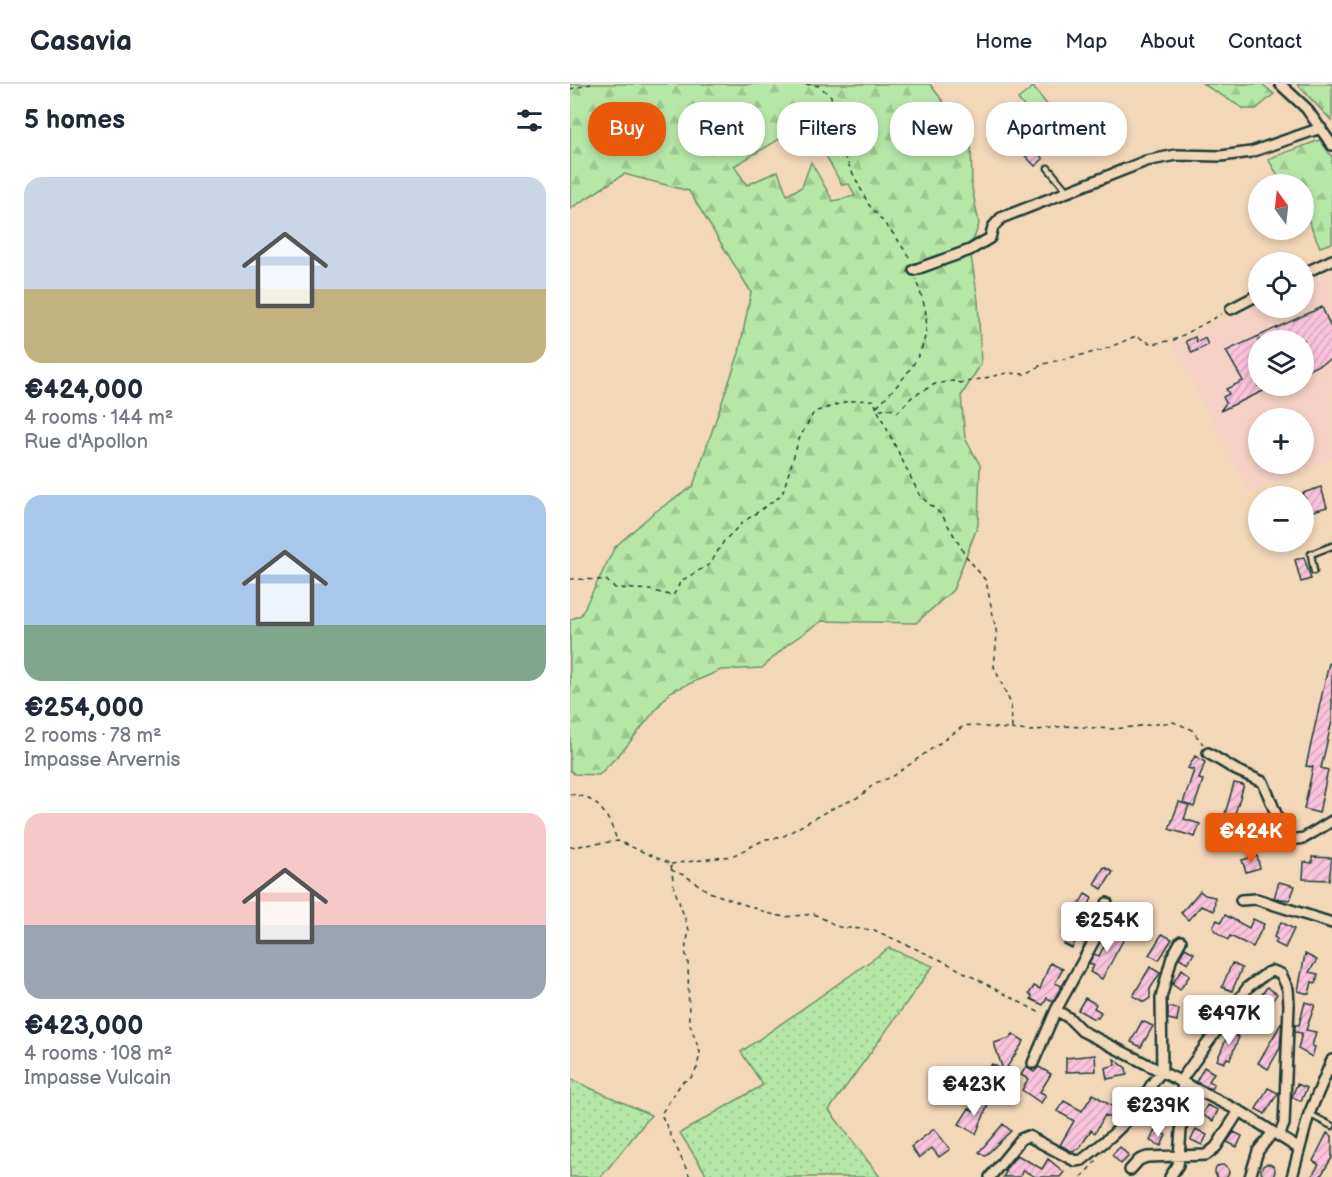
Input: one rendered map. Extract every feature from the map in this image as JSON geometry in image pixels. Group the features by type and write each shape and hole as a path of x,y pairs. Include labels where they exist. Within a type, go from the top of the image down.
{"street":[{"path":"1280,84 1306,108 1332,146"},
{"path":"914,270 970,250 990,238 993,227 1000,218 1146,161 1176,155 1221,156 1251,152 1321,128"},
{"path":"1314,268 1332,260"},
{"path":"1231,309 1248,300"},
{"path":"1208,753 1236,770 1263,782 1286,836 1291,840 1304,838 1332,821"},
{"path":"1241,900 1256,899 1332,922"},
{"path":"1033,1063 1054,1015 1107,917 1107,903"},
{"path":"1162,1072 1161,998 1172,957 1181,941"},
{"path":"1170,1177 1178,1165 1184,1093 1181,1080 1248,987 1266,973 1273,971 1281,974 1288,989 1284,1124 1258,1151 1251,1177"},
{"path":"1054,1015 1069,1018 1082,1031 1239,1111 1298,1148"},
{"path":"1292,1177 1309,1114 1332,1060"},
{"path":"990,1177 1021,1139 1028,1136 1075,1161 1082,1160 1122,1127 1138,1108 1154,1078 1162,1072"},
{"path":"1130,1170 1142,1158 1210,1153 1239,1111"}],"lane":[{"path":"1048,168 1067,191"},
{"path":"1314,571 1311,554 1332,546"},
{"path":"1309,1114 1332,1126"}],"path":[{"path":"570,89 591,84"},
{"path":"806,84 819,86 831,96 836,135 843,154 869,205 910,255 926,314 925,343 915,364 877,406 877,410"},
{"path":"877,410 887,408 898,412 912,397 935,384 953,381 962,383 1006,373 1026,374 1043,364 1103,350 1136,336 1152,344 1174,340 1231,309"},
{"path":"570,579 606,580 615,588 650,590 673,596 681,581 710,564 724,541 742,523 782,495 799,440 814,412 848,400 874,400 920,496 942,514 966,556 986,581 997,635 994,667 1011,704 1012,729"},
{"path":"570,847 618,841 671,864 732,856 766,839 782,837 829,810 861,796 875,783 892,777 965,725 1030,731 1064,726 1115,729 1173,722 1191,729 1208,753"},
{"path":"570,794 591,798 603,809 618,841"},
{"path":"671,864 670,869 680,906 689,930 685,951 689,986 689,1022 700,1052 697,1068 690,1079 682,1082 661,1114 690,1177"},
{"path":"670,869 686,876 709,892 771,914 784,917 814,914 839,927 873,930 1054,1015"}],"shaded area":[{"path":"1332,270 1332,459 1314,466 1314,408 1248,408 1248,474 1295,474 1266,486 1248,486 1248,491 1173,344 1248,309 1248,318 1314,318 1314,278"}],"green space":[{"path":"570,84 930,84 943,102 890,102 890,156 971,156 972,188 979,224 970,250 978,300 981,364 961,396 965,438 980,465 978,525 953,590 916,623 822,621 788,644 762,668 721,670 670,692 625,748 599,775 574,774 570,770 570,620 581,615 615,547 652,514 693,486 739,353 751,292 689,191 624,174 570,209"},
{"path":"1203,84 1262,84 1274,94 1256,109 1244,109"},
{"path":"1297,84 1332,84 1332,121"},
{"path":"1033,87 1045,102 1020,102 1018,99"},
{"path":"1320,140 1332,157 1332,243 1320,247 1314,233 1314,174 1277,174 1268,159"},
{"path":"889,948 933,966 829,1110 880,1177 708,1177 680,1133 763,1085 741,1052"},
{"path":"570,1079 651,1115 601,1177 570,1177"}],"building":[{"path":"1025,156 1040,156 1043,159 1035,166"},
{"path":"1322,307 1332,330 1332,359 1314,367 1314,330 1272,330 1298,318 1314,318 1314,311"},
{"path":"1195,337 1197,342 1205,338 1208,345 1192,353 1186,341"},
{"path":"1248,341 1248,396 1252,396 1220,411 1226,403 1223,397 1229,394 1226,389 1243,381 1226,351"},
{"path":"1321,487 1327,507 1314,511 1314,489"},
{"path":"1304,557 1311,579 1301,582 1295,560"},
{"path":"1329,663 1332,664 1332,721 1321,768 1328,770 1319,813 1304,809 1313,767 1306,766"},
{"path":"1195,756 1205,762 1199,779 1203,780 1194,807 1189,805 1184,819 1200,824 1195,837 1169,829 1179,802 1188,805 1183,803 1194,770 1188,768"},
{"path":"1234,783 1244,785 1232,823 1223,821"},
{"path":"1219,834 1231,837 1227,849 1216,846"},
{"path":"1257,856 1260,868 1246,872 1242,860"},
{"path":"1312,857 1332,858 1329,880 1303,879 1304,862 1312,863"},
{"path":"1104,867 1113,872 1102,889 1094,884"},
{"path":"1279,882 1295,886 1290,900 1274,898"},
{"path":"1200,891 1205,895 1215,897 1214,911 1201,906 1188,920 1181,913"},
{"path":"1085,894 1092,898 1083,917 1087,918 1072,948 1064,944 1068,937 1062,934"},
{"path":"1225,915 1249,928 1253,919 1264,924 1253,947 1230,936 1228,940 1215,931 1213,927 1217,920 1221,922"},
{"path":"1281,922 1294,929 1285,948 1275,943 1277,939 1274,937"},
{"path":"1115,928 1126,935 1102,979 1090,972 1094,966 1089,963 1094,954 1099,956 1106,944 1101,941 1106,932 1111,935"},
{"path":"1162,934 1172,939 1159,960 1149,955"},
{"path":"1185,948 1194,953 1188,963 1179,958"},
{"path":"1305,954 1317,960 1309,972 1318,974 1316,983 1312,982 1309,994 1298,991"},
{"path":"1050,963 1063,969 1055,983 1062,986 1053,1001 1047,998 1043,1005 1031,999 1032,996 1029,994 1034,986 1040,989"},
{"path":"1232,963 1242,968 1232,991 1222,987"},
{"path":"1150,967 1160,973 1150,989 1150,998 1144,1002 1133,996"},
{"path":"1182,969 1190,975 1180,990 1172,984"},
{"path":"1267,987 1277,994 1257,1023 1247,1016"},
{"path":"1085,998 1096,1004 1094,1008 1101,1012 1098,1018 1094,1019 1078,1010"},
{"path":"1207,1000 1217,1004 1207,1028 1197,1024"},
{"path":"1305,1002 1315,1005 1306,1030 1316,1032 1312,1057 1298,1049 1302,1033 1295,1032 1295,1025 1299,1025"},
{"path":"1168,1007 1179,1009 1177,1021 1168,1019"},
{"path":"1142,1021 1153,1026 1141,1047 1131,1042"},
{"path":"1282,1022 1280,1048 1268,1069 1258,1063"},
{"path":"1231,1028 1238,1031 1236,1036 1239,1037 1230,1059 1227,1058 1224,1063 1217,1060"},
{"path":"1013,1034 1024,1041 1007,1067 1014,1071 1007,1084 1003,1084 986,1073 992,1064 1003,1070 994,1043 1010,1038"},
{"path":"1095,1055 1096,1071 1066,1072 1066,1058"},
{"path":"1114,1059 1126,1068 1127,1075 1107,1079 1105,1068 1115,1065"},
{"path":"1026,1067 1034,1072 1039,1067 1051,1074 1040,1092 1046,1095 1041,1103 1022,1090 1028,1079 1021,1075"},
{"path":"1204,1067 1214,1073 1209,1081 1214,1084 1211,1089 1196,1082"},
{"path":"1297,1084 1307,1088 1301,1101 1292,1097"},
{"path":"1268,1088 1278,1093 1265,1114 1256,1109"},
{"path":"1093,1094 1116,1109 1110,1118 1105,1115 1095,1133 1091,1130 1079,1149 1071,1151 1060,1145 1074,1121 1057,1111 1064,1101 1082,1111"},
{"path":"1191,1096 1197,1097 1196,1123 1188,1123"},
{"path":"1160,1097 1171,1103 1166,1114 1155,1108"},
{"path":"979,1100 988,1105 976,1134 959,1124 969,1108 973,1111"},
{"path":"1207,1105 1218,1110 1213,1121 1202,1115"},
{"path":"1003,1124 1011,1131 985,1156 979,1152"},
{"path":"934,1129 950,1149 939,1157 932,1148 919,1158 911,1147"},
{"path":"1196,1129 1207,1135 1202,1145 1191,1140"},
{"path":"1155,1130 1166,1135 1161,1146 1150,1141"},
{"path":"1234,1132 1242,1136 1237,1147 1227,1142"},
{"path":"1327,1133 1332,1136 1332,1158 1320,1177 1311,1177 1319,1165 1313,1161"},
{"path":"1120,1147 1129,1156 1121,1164 1112,1155"},
{"path":"1017,1155 1042,1169 1048,1159 1064,1172 1060,1177 1035,1177 1023,1170 1020,1177 1003,1177 1006,1172 1004,1171"},
{"path":"1268,1164 1273,1166 1275,1171 1273,1176 1268,1178 1263,1176 1261,1171 1263,1166"},
{"path":"1222,1165 1228,1170 1227,1177 1224,1178 1217,1177 1215,1172 1217,1167"}]}
